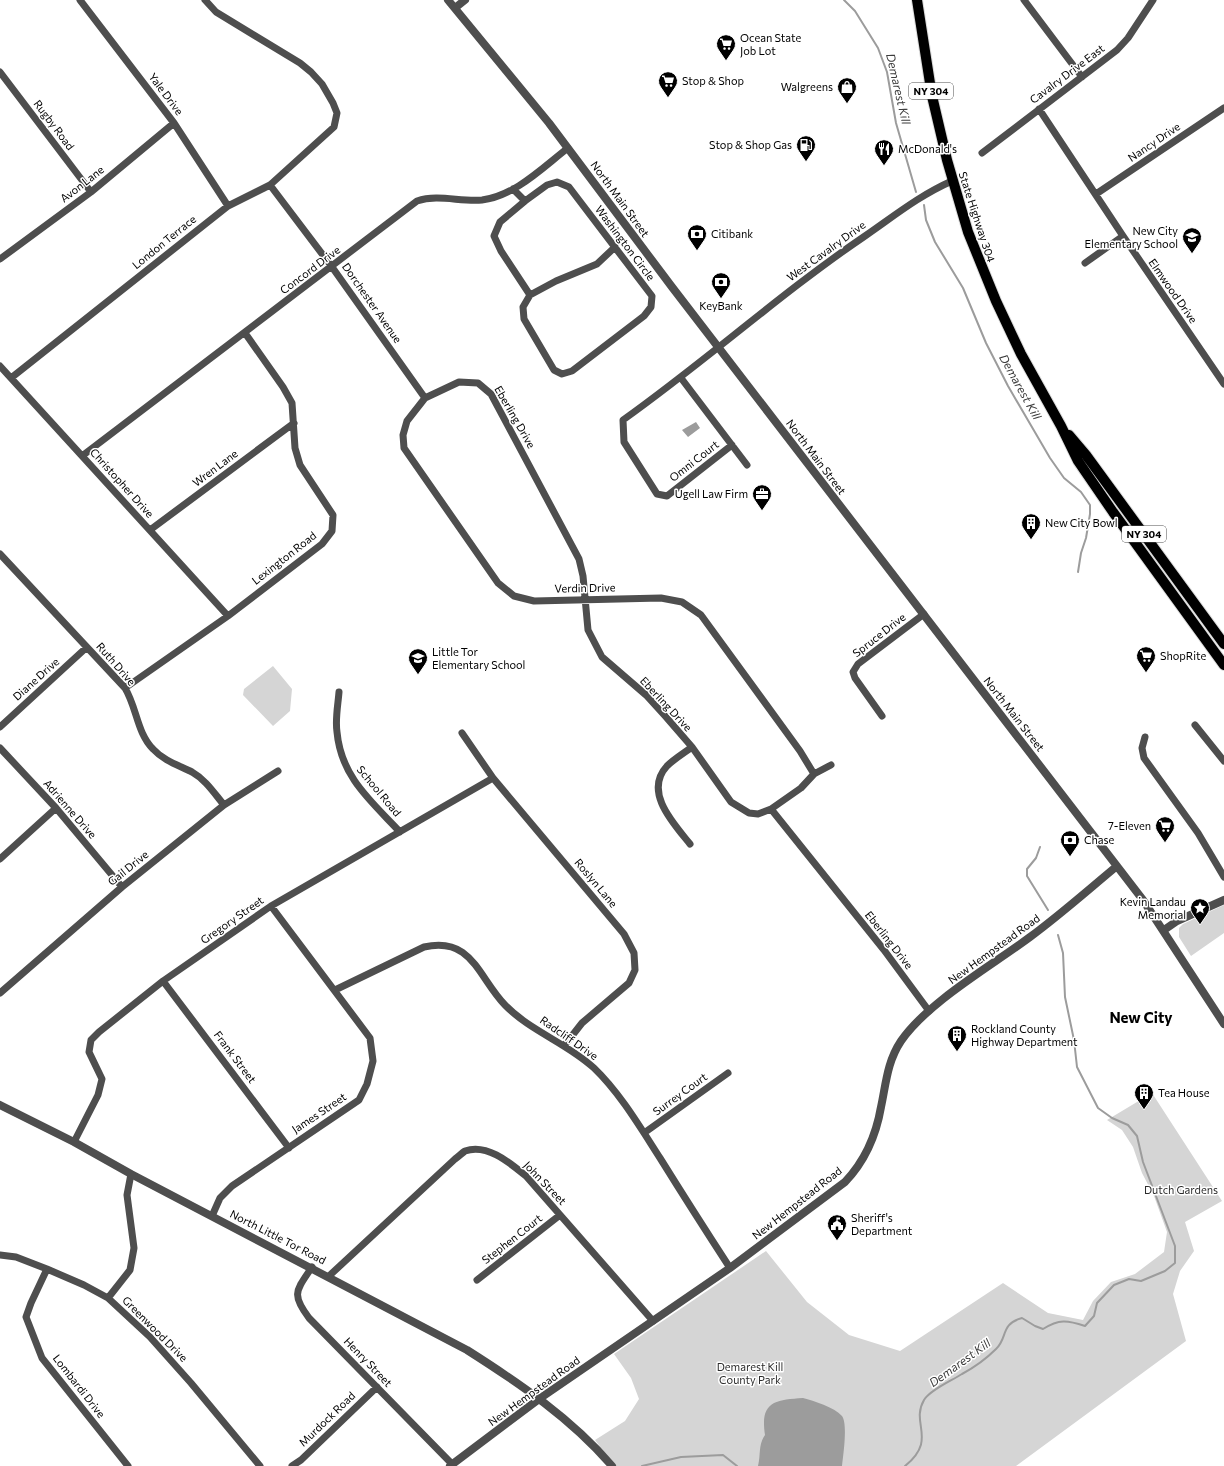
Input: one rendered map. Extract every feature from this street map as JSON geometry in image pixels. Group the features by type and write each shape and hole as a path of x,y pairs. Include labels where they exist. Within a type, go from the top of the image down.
{"main road":[{"name":"State Highway 304","path":"917,0 933,103 952,181 970,238 996,301 1024,360 1076,456 1094,485 1224,665"},
{"name":"State Highway 304","path":"1061,426 1086,455 1224,644"}],"street":[{"name":"Yale Drive","path":"80,0 174,123 228,206"},
{"name":"London Terrace","path":"11,378 228,206 270,185 334,127 337,113 333,103 322,84 312,72 300,63 216,12 205,0"},
{"name":"North Main Street","path":"448,0 568,148 1117,866 1164,930 1224,1024"},
{"path":"455,8 465,0"},
{"path":"1024,0 1082,77"},
{"name":"Cavalry Drive East","path":"982,153 1117,50 1128,38 1153,0"},
{"name":"Rugby Road","path":"1,76 91,192"},
{"name":"Nancy Drive","path":"1096,194 1224,108"},
{"name":"Elmwood Drive","path":"1039,109 1096,194 1122,236 1223,382"},
{"name":"Avon Lane","path":"0,259 91,192 174,123"},
{"name":"Concord Drive","path":"82,456 417,201 428,197 481,200 497,197 513,189 568,148"},
{"name":"West Cavalry Drive","path":"719,347 835,256 913,201 952,181"},
{"name":"Washington Circle","path":"557,182 569,187 615,247 652,296 651,307 644,316 572,371 562,374 554,370 524,320 523,307 530,295 501,251 494,236 500,222 547,185 557,182"},
{"name":"Dorchester Avenue","path":"270,185 332,267 425,398"},
{"path":"513,189 525,201"},
{"path":"1085,263 1122,236"},
{"path":"530,295 556,281 597,264 615,247"},
{"name":"Lexington Road","path":"126,688 228,616 322,544 332,531 333,515 300,466 294,448 292,403 283,387 245,333"},
{"name":"Omni Court","path":"719,347 681,378 623,420 624,442 657,494 666,496 732,445"},
{"name":"Christopher Drive","path":"0,366 228,616"},
{"name":"Omni Court","path":"681,378 747,465"},
{"name":"Eberling Drive","path":"425,398 459,382 478,383 491,394 579,559 586,599 588,630 602,657 646,695 692,747 731,802 749,813 758,814 771,809 884,950 929,1011"},
{"name":"Verdin Drive","path":"425,398 408,421 403,435 404,448 498,583 514,596 534,601 660,598 682,602 701,615 800,751 814,774"},
{"name":"Wren Lane","path":"150,530 294,423"},
{"name":"Ruth Drive","path":"1,557 126,688 132,701 141,733 152,749 168,762 193,773 206,783 224,805"},
{"name":"Spruce Drive","path":"882,716 855,678 853,672 858,664 924,614"},
{"name":"Diane Drive","path":"0,727 87,647"},
{"name":"School Road","path":"339,692 337,732 346,769 358,787 400,832"},
{"path":"1194,725 1224,761"},
{"name":"Roslyn Lane","path":"462,733 493,778 624,934 634,953 635,970 629,983 582,1023 564,1046"},
{"path":"1145,737 1142,748 1144,758 1198,833 1224,877"},
{"path":"690,844 665,814 659,798 659,779 667,767 692,747"},
{"name":"Adrienne Drive","path":"0,748 56,808 122,887"},
{"path":"771,809 801,788 814,774 831,765"},
{"name":"Gail Drive","path":"0,993 122,887 224,805 278,771"},
{"name":"Gregory Street","path":"74,1142 98,1095 102,1079 89,1052 91,1040 163,980 271,906 493,778"},
{"path":"0,859 56,808"},
{"name":"New Hempstead Road","path":"451,1465 539,1399 730,1268 845,1182 856,1170 870,1146 881,1108 890,1061 901,1041 929,1011 1032,937 1117,866"},
{"path":"1164,930 1177,921 1224,900"},
{"name":"James Street","path":"212,1216 220,1198 232,1186 359,1100 367,1084 373,1061 370,1038 271,906"},
{"name":"Radcliff Drive","path":"335,990 424,947 437,944 449,945 461,950 505,1005 519,1017 593,1067 608,1082 644,1133 730,1268"},
{"name":"Frank Street","path":"163,980 289,1148"},
{"name":"Surrey Court","path":"644,1133 728,1073"},
{"name":"North Little Tor Road","path":"0,1105 74,1142 131,1174 312,1267 467,1350 539,1399 584,1436 612,1466"},
{"name":"John Street","path":"329,1276 465,1151 482,1150 503,1158 526,1176 653,1321"},
{"path":"108,1298 130,1270 134,1248 127,1195 131,1174"},
{"name":"Stephen Court","path":"477,1280 560,1215"},
{"name":"Greenwood Drive","path":"0,1255 16,1257 47,1269 84,1285 108,1298 155,1343 260,1466"},
{"name":"Henry Street","path":"312,1267 297,1290 298,1303 309,1318 451,1465"},
{"name":"Lombardi Drive","path":"47,1269 26,1317 42,1358 128,1466"},
{"name":"Murdock Road","path":"292,1466 301,1460 377,1387"}],"green space":[{"path":"273,666 292,689 290,711 273,726 243,695 244,689"},
{"path":"1224,905 1224,933 1191,956 1179,937 1179,928 1183,924"},
{"name":"Demarest Kill County Park","path":"1152,1093 1222,1201 1185,1222 1194,1251 1180,1271 1173,1294 1186,1341 1016,1466 615,1466 595,1440 625,1421 639,1399 631,1378 614,1354 766,1251 807,1302 849,1335 900,1351 1003,1283 1048,1313 1083,1320 1093,1301 1111,1282 1135,1274 1164,1252 1167,1232 1154,1196 1142,1173 1133,1147 1122,1130 1107,1120"}],"shaded area":[{"path":"696,422 700,428 688,437 682,430"},
{"path":"803,1398 829,1407 842,1416 844,1420 845,1433 842,1466 758,1466 760,1446 765,1435 764,1424 767,1409 777,1402"}],"waterway":[{"name":"Demarest Kill","path":"844,0 855,11 878,48 887,72 896,123 916,192"},
{"name":"Demarest Kill","path":"924,205 926,220 935,242 963,288 986,343 1008,386 1050,458 1064,478 1081,492 1090,505 1086,538 1081,553 1078,572"},
{"name":"Demarest Kill","path":"1040,847 1036,858 1027,869 1027,876 1048,910"},
{"name":"Demarest Kill","path":"905,1466 915,1456 920,1448 922,1440 920,1417 924,1400 936,1389 971,1369 1000,1345 1010,1324 1022,1318 1043,1329 1059,1322 1068,1322 1085,1326 1094,1316 1097,1303 1114,1285 1129,1279 1141,1281 1165,1271 1175,1263 1175,1246 1143,1162 1137,1136 1128,1125 1112,1118 1098,1108 1077,1067 1074,1040 1065,997 1063,953 1058,935"},
{"path":"642,1466 681,1457 723,1455 737,1466"}],"place":[{"name":"Ocean State Job Lot","path":"726,61"},
{"name":"Stop & Shop","path":"668,98"},
{"name":"Walgreens","path":"847,104"},
{"name":"Stop & Shop Gas","path":"806,162"},
{"name":"McDonald's","path":"884,166"},
{"name":"Citibank","path":"697,251"},
{"name":"New City Elementary School","path":"1192,254"},
{"name":"KeyBank","path":"721,299"},
{"name":"Ugell Law Firm","path":"762,511"},
{"name":"New City Bowl","path":"1031,540"},
{"name":"ShopRite","path":"1146,673"},
{"name":"Little Tor Elementary School","path":"418,675"},
{"name":"7-Eleven","path":"1165,843"},
{"name":"Chase","path":"1070,857"},
{"name":"Kevin Landau Memorial","path":"1200,925"},
{"name":"Rockland County Highway Department","path":"957,1052"},
{"name":"Tea House","path":"1144,1110"},
{"name":"Sheriff's Department","path":"837,1241"}],"district":[{"name":"New City","path":"1141,1018"}],"park label":[{"name":"Dutch Gardens","path":"1181,1190"}]}
